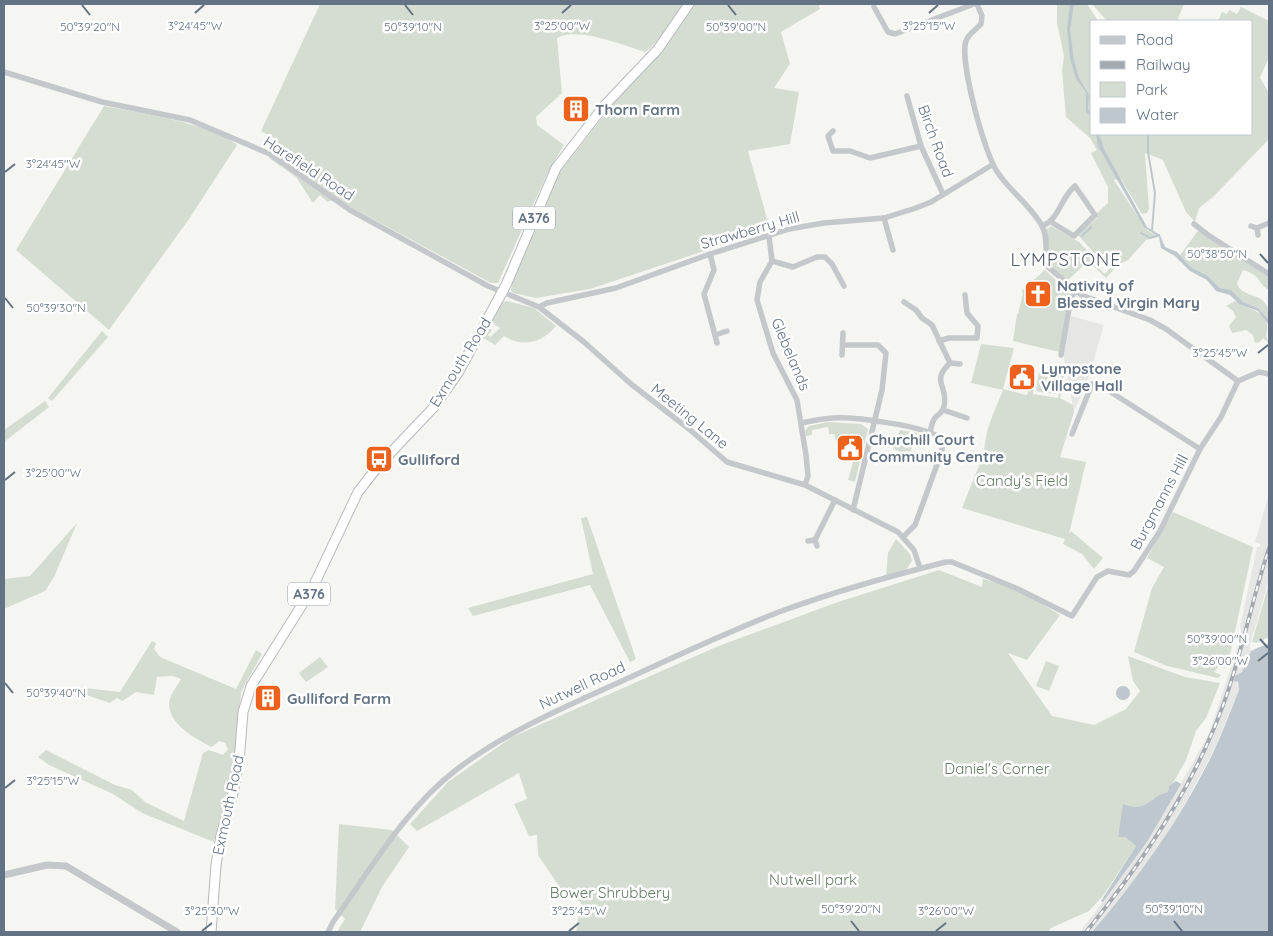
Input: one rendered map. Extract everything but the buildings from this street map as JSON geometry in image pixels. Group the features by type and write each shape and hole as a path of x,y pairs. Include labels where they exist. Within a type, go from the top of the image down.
{"highway":[{"name":"Exmouth Road","path":"211,932 216,865 239,762 243,712 250,686 312,589 358,492 380,464 427,415 445,392 501,292 556,168 604,106 658,49 689,4"}],"street":[{"path":"874,7 888,32 895,34 975,4 982,16 981,24 966,39 965,51 970,85 992,165 1042,226 1046,239 1048,267 1075,292 1154,322 1200,352 1238,381 1259,372 1269,374"},
{"name":"Harefield Road","path":"4,72 102,102 190,120 243,142 278,159 350,210 501,292"},
{"name":"Birch Road","path":"907,96 921,146 943,194"},
{"path":"833,131 828,136 833,151 850,151 870,158 921,146"},
{"name":"Strawberry Hill","path":"539,307 547,302 616,288 710,254 769,236 813,225 884,218 920,207 992,165"},
{"path":"1042,226 1051,222 1064,199 1075,186 1095,215 1074,236 1051,222"},
{"path":"884,218 893,250"},
{"path":"1255,229 1269,222"},
{"path":"1194,224 1214,240 1269,274"},
{"path":"769,236 772,261 794,267 817,258 825,257 832,264 844,286"},
{"path":"710,254 714,270 704,294 717,343"},
{"name":"Glebelands","path":"772,261 760,282 757,300 773,353 793,390 801,423 808,476 806,485"},
{"name":"Meeting Lane","path":"501,292 539,307 584,342 631,384 689,428 725,461 806,485 898,532 914,550 920,568"},
{"path":"1061,355 1071,298 1075,292"},
{"path":"939,341 948,338 977,338 978,326 967,313 966,295"},
{"path":"904,302 932,325 950,363"},
{"path":"715,335 726,331"},
{"path":"842,355 843,333"},
{"path":"843,345 878,345 886,353 882,390 863,462 853,510"},
{"path":"950,363 960,364"},
{"path":"930,433 934,418 943,410 945,395 940,378 942,371 950,363"},
{"name":"Burgmanns Hill","path":"920,568 952,562 1018,588 1072,616 1097,577 1108,571 1128,575 1134,571 1158,535 1200,449 1221,417 1238,381"},
{"path":"1072,434 1092,384 1106,389 1200,449"},
{"path":"943,410 967,418"},
{"path":"801,423 832,418 904,425 942,439 942,451 915,525 903,538"},
{"path":"813,542 834,500"},
{"name":"Nutwell Road","path":"328,932 388,845 430,794 456,770 488,748 543,716 681,653 780,612 920,568"},
{"path":"4,875 47,865 66,866 177,932"}],"shaded area":[{"path":"1071,316 1104,325 1088,379 1074,412 1063,353"},
{"path":"1269,494 1269,580 1250,645 1251,651 1242,672 1235,676 1239,690 1214,750 1152,858 1092,932 1080,932 1147,842 1208,736 1242,635 1240,627 1257,547 1260,547 1260,544 1255,542"}],"green space":[{"path":"320,4 685,4 664,34 646,52 601,38 577,34 557,38 562,93 536,117 537,125 564,145 548,172 498,283 491,283 336,199 327,202 320,195 313,203 296,177 269,158 276,139 261,131"},
{"path":"695,4 818,4 820,9 781,32 790,64 774,88 799,92 790,144 748,151 770,229 590,289 536,298 513,293 511,290 513,281 559,173 617,99 657,56"},
{"path":"1057,4 1087,4 1097,20 1090,20 1090,135 1253,135 1253,20 1218,20 1222,12 1227,14 1229,10 1237,14 1241,7 1269,21 1269,57 1260,78 1269,93 1269,139 1213,197 1199,208 1195,222 1186,212 1163,160 1145,153 1149,209 1147,213 1142,214 1121,179 1114,180 1146,229 1158,237 1146,240 1128,260 1118,265 1106,278 1088,261 1067,281 1050,265 1046,230 1051,226 1079,242 1091,255 1090,260 1105,274 1118,259 1111,251 1097,256 1078,235 1097,218 1097,213 1108,203 1108,187 1091,153 1097,150 1090,138 1066,117 1062,71 1064,56 1057,23"},
{"path":"1092,4 1184,4 1177,20 1106,20"},
{"path":"104,106 154,115 193,125 211,131 237,145 189,219 109,330 16,250"},
{"path":"1198,231 1269,277 1269,290 1253,274 1243,270 1237,283 1244,292 1263,301 1269,309 1269,320 1258,308 1243,302 1229,290 1220,288 1208,276 1191,267 1180,255"},
{"path":"1045,270 1071,295 1059,352 1013,341 1017,314 1023,293 1021,291"},
{"path":"507,301 534,308 556,326 545,336 532,342 518,342 504,336 495,345 482,337 488,328 492,330 488,335 490,337 500,328 491,322 502,303"},
{"path":"1235,301 1263,317 1266,321 1266,336 1269,343 1263,338 1260,342 1255,343 1253,335 1246,330 1232,333 1229,326 1236,317 1233,311 1226,306"},
{"path":"102,331 108,337 52,401 48,398"},
{"name":"Candy's Field","path":"981,344 1014,348 1003,389 1027,395 1032,382 1034,383 1033,394 1058,398 1062,371 1039,367 1052,367 1062,363 1064,374 1060,398 1073,405 1074,412 1060,457 1086,462 1069,534 1071,531 1103,558 1094,569 1082,554 1063,544 1065,539 962,508 984,453 988,428 1003,390 971,383"},
{"path":"1039,372 1048,374 1045,393 1036,391"},
{"path":"1050,374 1059,375 1056,394 1047,393"},
{"path":"45,401 49,407 4,442 4,430"},
{"path":"828,422 861,424 868,429 855,482 848,480 856,451 854,442 837,444 834,434 829,434 828,427 812,430 812,435 806,436 805,431 809,426"},
{"path":"900,430 918,433 909,455 893,449"},
{"path":"1173,512 1253,547 1230,655 1225,668 1219,666 1214,672 1221,675 1218,678 1167,666 1134,652 1152,588 1164,567 1147,558"},
{"path":"587,517 636,659 630,662 590,585 473,616 468,608 593,574 581,518"},
{"path":"77,523 54,577 45,591 4,609 4,579 30,576"},
{"path":"896,539 910,554 912,561 906,570 886,576 888,553"},
{"path":"939,570 982,587 983,579 1016,588 1060,615 1027,660 1008,653 1052,716 1094,725 1126,709 1140,691 1133,681 1128,656 1185,677 1220,683 1206,718 1196,731 1186,760 1172,785 1169,786 1168,792 1153,799 1145,807 1135,808 1124,804 1118,837 1125,837 1136,846 1103,896 1089,911 1051,928 1048,932 576,932 581,902 565,895 538,855 537,835 529,836 514,804 527,799 519,773 417,831 410,824 448,782 512,737 716,647 838,602"},
{"path":"1269,583 1269,637 1256,643 1252,642"},
{"path":"152,641 156,643 154,649 160,657 236,689 256,650 262,654 241,692 234,768 214,842 142,813 113,794 49,765 38,757 46,750 115,785 132,790 145,802 184,821 203,753 209,750 223,755 228,749 225,743 219,741 212,747 198,740 184,730 173,718 169,701 181,679 173,676 157,677 154,695 136,692 122,701 117,698 110,703 75,691 76,687 120,692"},
{"path":"320,657 328,667 306,682 299,673"},
{"path":"1046,661 1059,666 1049,691 1036,686"},
{"path":"339,824 392,830 409,847 382,887 360,932 337,932 345,919 335,909"}],"water":[{"path":"1070,4 1074,4 1070,30 1074,60 1079,78 1089,95 1088,109 1090,116 1086,112 1086,92 1076,79 1070,58 1067,28"},
{"path":"1096,135 1099,135 1104,149 1147,227 1160,235 1165,247 1177,252 1191,267 1208,276 1220,288 1231,290 1243,302 1258,308 1269,320 1269,325 1258,311 1239,304 1230,295 1216,291 1207,280 1190,271 1175,256 1161,248 1159,237 1144,227 1098,146"},
{"path":"1269,643 1269,932 1092,932 1143,868 1174,823 1202,775 1221,736 1239,690 1238,682 1234,681 1235,676 1242,672 1251,651"},
{"path":"1120,686 1126,686 1130,693 1126,700 1120,700 1116,696 1116,690"},
{"path":"1176,781 1181,784 1147,842 1103,902 1101,901 1136,846 1125,837 1118,837 1123,804 1143,806 1168,792 1169,786"}],"waterway":[{"path":"1148,135 1148,152 1155,193 1152,230"},
{"path":"1082,236 1091,227"},
{"path":"1141,233 1150,238 1159,235"}],"railway":[{"path":"1086,932 1122,886 1156,837 1200,760 1229,688 1269,548"}],"place":[{"name":"Thorn Farm","path":"576,109"},
{"name":"Nativity of Blessed Virgin Mary","path":"1038,294"},
{"name":"Lympstone Village Hall","path":"1022,377"},
{"name":"Churchill Court Community Centre","path":"850,448"},
{"name":"Gulliford","path":"379,459"},
{"name":"Gulliford Farm","path":"268,698"}],"district":[{"name":"LYMPSTONE","path":"1066,259"}],"park label":[{"name":"Daniel's Corner","path":"997,768"},
{"name":"Nutwell park","path":"813,879"},
{"name":"Bower Shrubbery","path":"610,892"}]}
